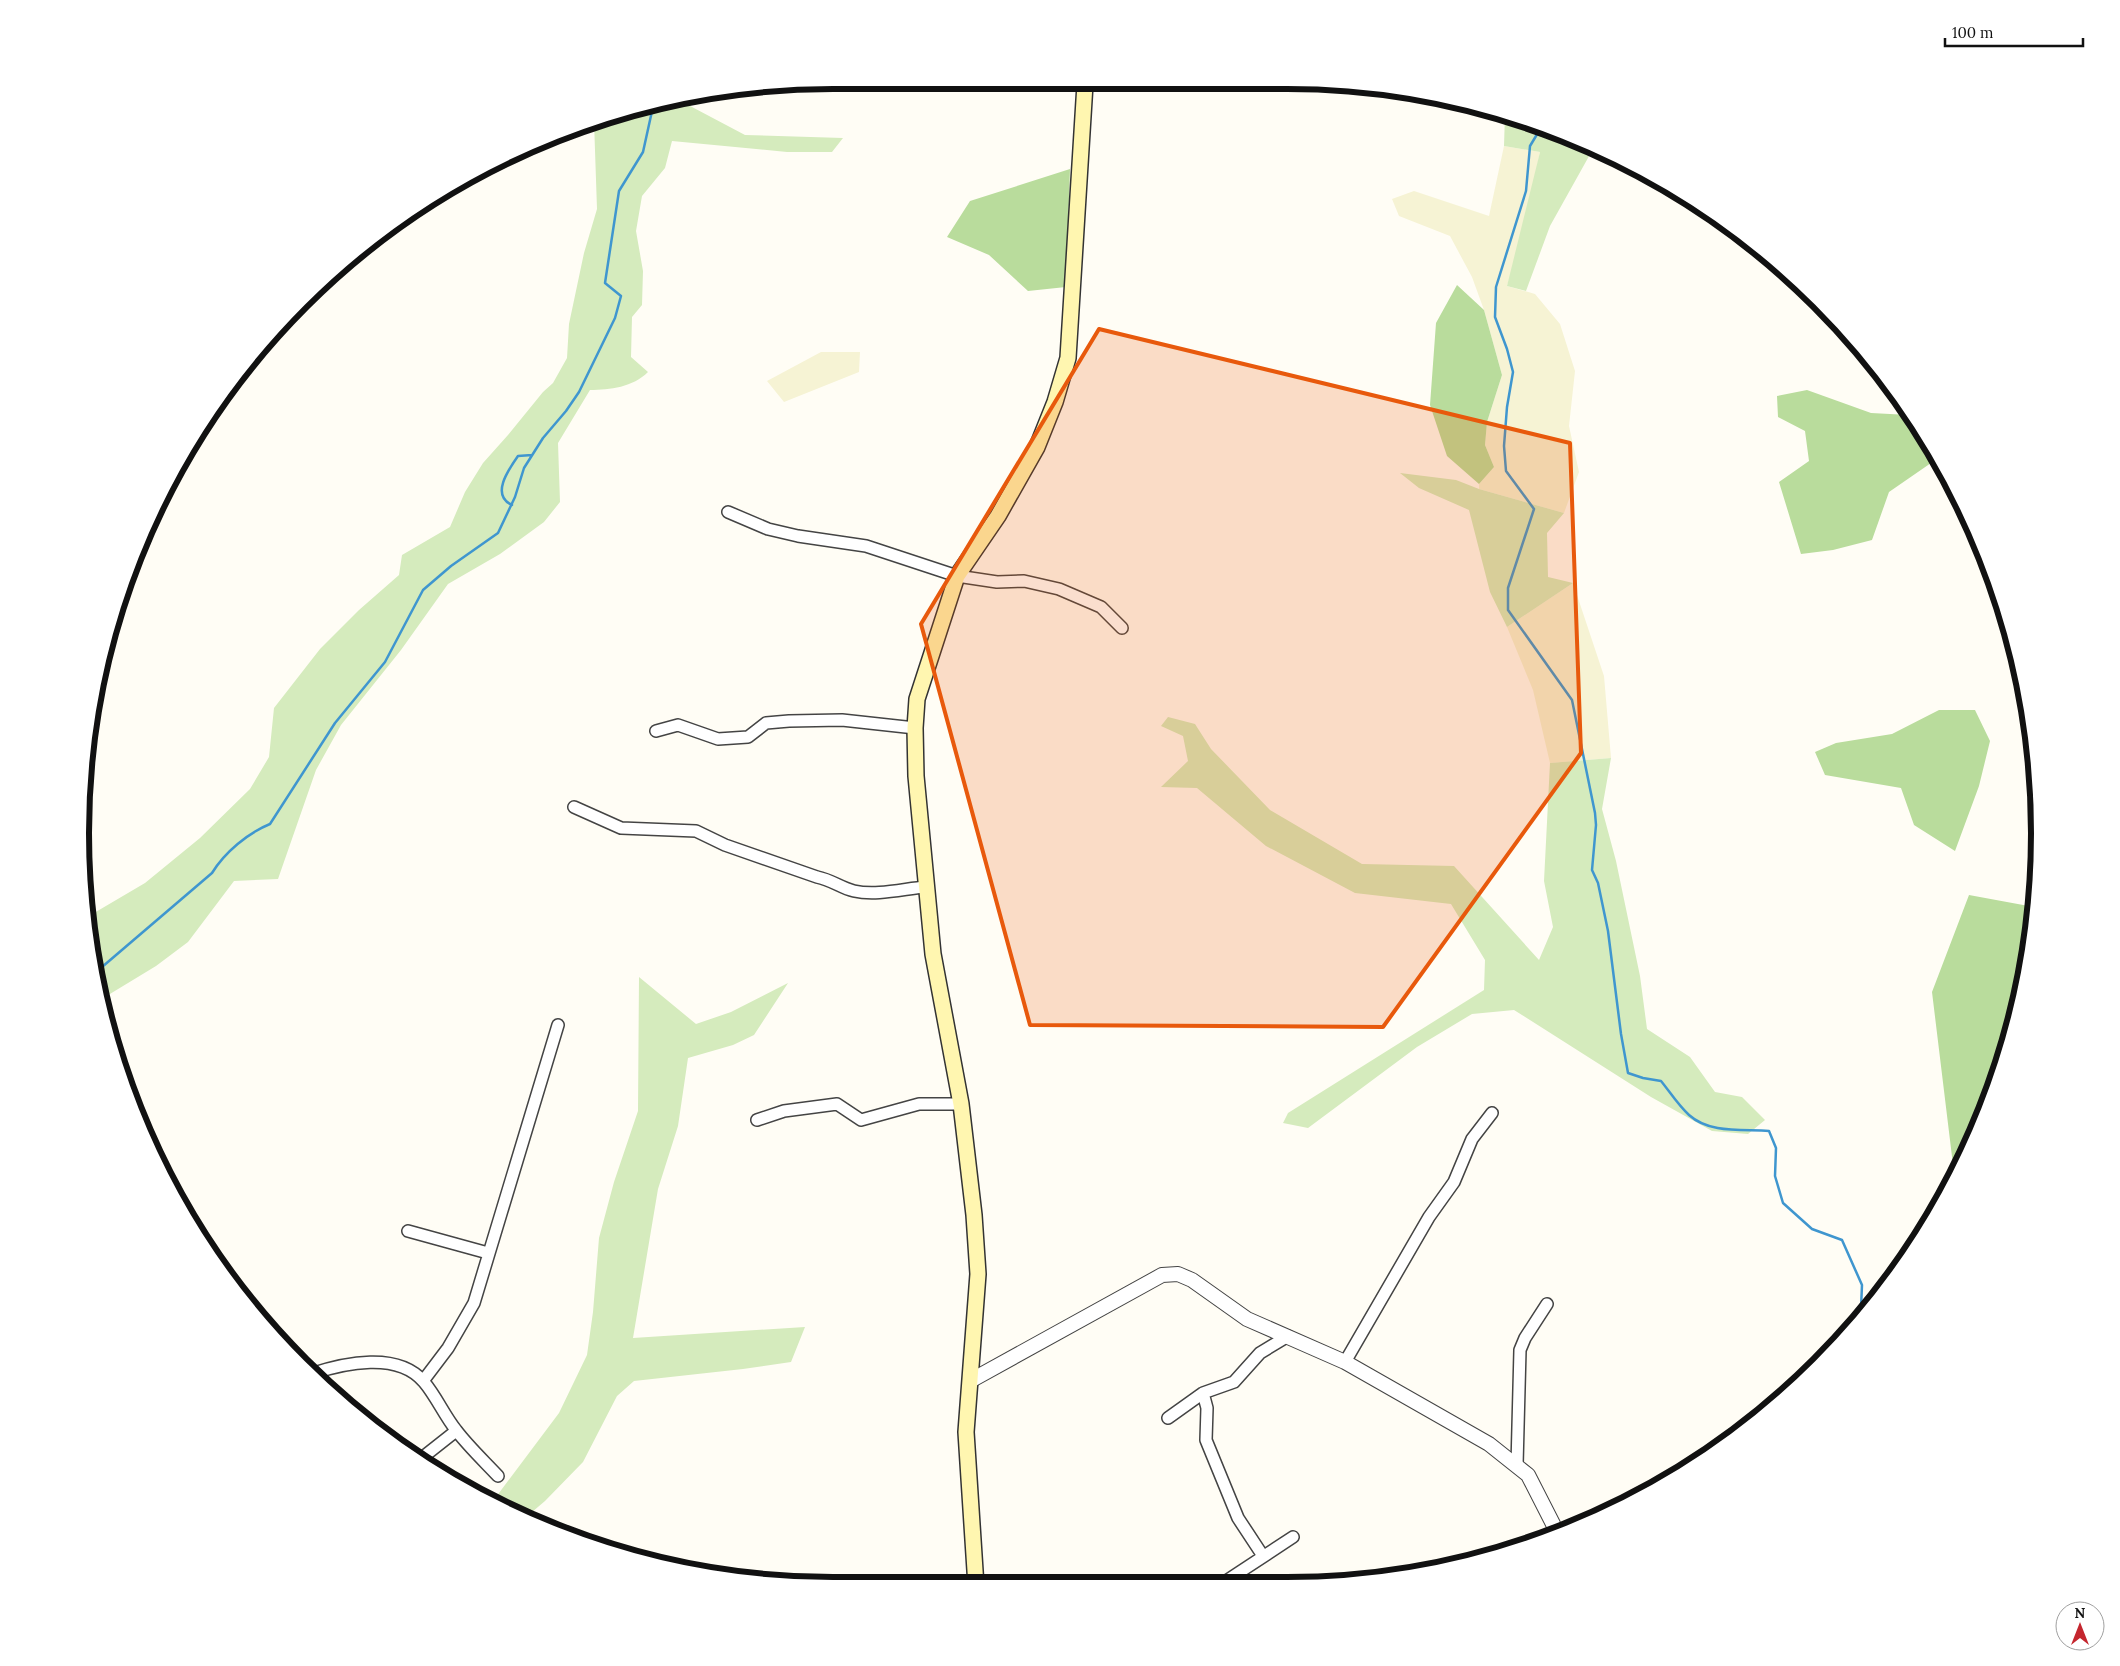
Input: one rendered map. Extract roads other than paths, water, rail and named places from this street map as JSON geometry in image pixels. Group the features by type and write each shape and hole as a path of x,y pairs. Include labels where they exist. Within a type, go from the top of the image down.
{"main road":[{"path":"975,1577 966,1432 978,1274 974,1215 961,1104 933,954 925,887 916,776 915,728 917,699 957,576 998,516 1037,446 1055,402 1068,358 1085,89"}],"street":[{"path":"728,512 768,529 798,536 866,546 951,572 957,576 997,582 1024,581 1059,589 1101,607 1122,628"},
{"path":"656,730 678,725 718,739 748,737 766,723 789,721 842,720 915,728"},
{"path":"574,807 621,828 696,831 725,845 830,880 853,890 874,892 925,887"},
{"path":"423,1381 448,1348 474,1303 558,1025"},
{"path":"757,1120 784,1111 837,1104 861,1120 918,1104 961,1104"},
{"path":"1345,1362 1429,1217 1454,1182 1472,1139 1492,1114"},
{"path":"408,1231 488,1253"},
{"path":"970,1381 1162,1275 1178,1274 1192,1280 1247,1319 1345,1362 1489,1444 1528,1475 1535,1486 1553,1528"},
{"path":"1517,1465 1520,1350 1525,1338 1547,1304"},
{"path":"1168,1418 1202,1393 1234,1382 1260,1353 1288,1336"},
{"path":"320,1372 368,1362 386,1362 405,1367 423,1381 456,1431 498,1476"},
{"path":"1202,1393 1207,1408 1206,1440 1238,1518 1264,1556"},
{"path":"425,1455 456,1431"},
{"path":"1232,1577 1292,1537"}],"waterway":[{"path":"101,968 212,873 223,858 238,844 253,832 270,824 335,723 385,662 423,590 451,566 498,533 515,497 524,468 543,438 579,392 615,318 621,296 605,283 619,191 643,152 652,111"},
{"path":"1538,132 1530,146 1526,191 1496,287 1495,317 1513,372 1507,407 1504,446 1506,471 1534,509 1508,588 1508,610 1572,700 1595,813 1596,825 1592,870 1598,883 1608,931 1628,1073 1661,1081 1678,1103 1697,1121 1717,1128 1769,1131 1776,1148 1775,1176 1783,1203 1812,1229 1842,1240 1862,1285 1861,1306"},
{"path":"512,505 502,495 503,482 518,456 532,455"}]}
